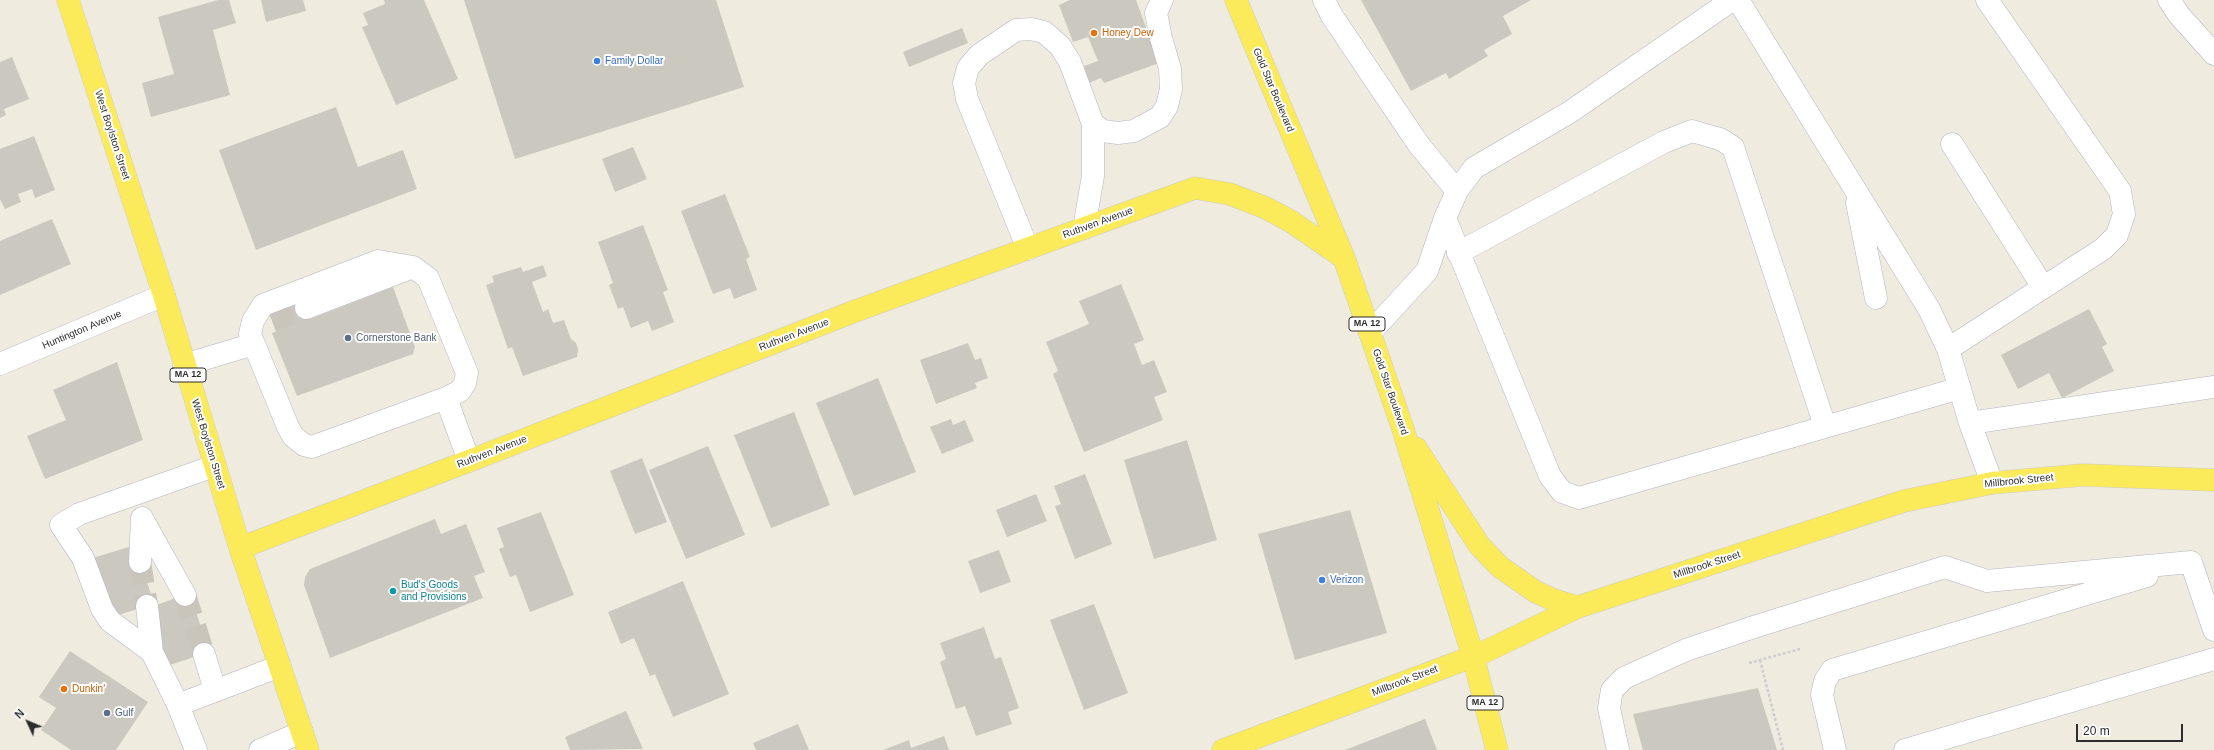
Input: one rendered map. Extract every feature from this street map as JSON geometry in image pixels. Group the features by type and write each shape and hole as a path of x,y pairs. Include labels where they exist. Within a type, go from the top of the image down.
{"main road":[{"name":"West Boylston Street","path":"68,0 164,295 214,466 240,548 305,741"},
{"name":"Gold Star Boulevard","path":"1236,0 1344,258 1402,426 1473,656 1497,750"},
{"name":"Ruthven Avenue","path":"240,548 851,313 1195,188 1230,194 1266,208 1292,222 1344,258"},
{"path":"1402,426 1479,545 1500,567 1536,592 1554,600 1578,607"},
{"name":"Millbrook Street","path":"1223,750 1473,656 1578,607 1904,501 1992,483 2083,475 2214,480"}],"street":[{"path":"1093,124 1103,131 1118,133 1134,131 1160,117 1168,106 1172,88 1170,69 1161,38 1156,13 1162,0"},
{"path":"1324,0 1332,16 1419,145 1457,191"},
{"path":"1370,333 1427,272 1445,218 1457,191 1474,168 1570,112 1732,0"},
{"path":"1738,0 1929,309 1948,349 1970,423 1992,483"},
{"path":"1948,349 2103,249 2117,235 2124,214 2120,191 1987,0"},
{"path":"2169,0 2179,15 2214,54"},
{"path":"1028,249 967,99 964,83 968,68 979,55 1016,30 1030,29 1044,32 1060,46 1070,62 1093,124 1093,176 1084,228"},
{"path":"1458,253 1664,142 1692,131 1720,139 1733,147 1825,426"},
{"path":"1952,144 2043,287"},
{"path":"1854,188 1876,298"},
{"path":"1445,218 1550,476 1562,492 1579,498 1960,388"},
{"path":"378,261 413,267 428,278 456,343 467,373 465,383 453,394 312,447 304,445 288,428 252,339 252,322 263,305 378,261"},
{"path":"306,308 413,267"},
{"name":"Huntington Avenue","path":"0,364 164,295"},
{"path":"184,364 252,339 272,321"},
{"path":"1970,423 2214,388"},
{"path":"453,394 469,461"},
{"path":"152,652 110,621 102,609 83,558 61,525 79,514 214,466"},
{"path":"135,494 143,520 185,595"},
{"path":"140,562 143,520"},
{"path":"2191,562 2214,630"},
{"path":"1618,750 1608,708 1612,690 1624,678 1686,650 1754,627 1945,567 1987,581 2191,562"},
{"path":"1835,750 1822,695 1825,681 1832,670 2191,562"},
{"path":"147,606 152,652 178,705 196,750"},
{"path":"204,654 215,690"},
{"path":"1905,750 2214,659"},
{"path":"178,705 280,666"},
{"path":"260,750 305,741"}],"path":[{"path":"1760,660 1783,750"}],"building":[{"path":"218,0 229,0 236,23 213,30 230,95 151,117 142,83 174,74 158,17"},
{"path":"261,0 303,0 306,11 266,22"},
{"path":"384,0 424,0 458,79 396,105 362,27 368,25 363,13 385,4"},
{"path":"464,0 716,0 744,87 515,159"},
{"path":"1070,0 1136,0 1159,63 1104,83 1101,78 1089,83 1084,66 1098,61 1088,37 1073,42 1059,5"},
{"path":"1361,0 1531,0 1503,16 1512,34 1484,50 1488,56 1449,79 1446,73 1411,91"},
{"path":"962,28 968,43 909,67 903,52"},
{"path":"12,57 29,99 4,109 6,115 0,118 0,62"},
{"path":"336,107 358,167 403,150 417,189 256,250 219,150"},
{"path":"34,136 55,190 35,198 32,189 18,194 21,202 5,209 0,199 0,149"},
{"path":"633,147 647,179 615,192 602,159"},
{"path":"725,194 750,257 746,259 757,290 734,299 730,288 713,294 681,211"},
{"path":"52,219 71,264 0,295 0,241"},
{"path":"643,225 668,290 663,292 674,322 652,331 648,321 631,328 623,307 618,309 609,285 613,283 598,242"},
{"path":"543,265 547,276 532,282 543,312 548,309 553,323 564,320 571,339 576,343 578,349 577,357 523,376 512,347 508,349 486,285 494,282 492,276 521,267 523,272"},
{"path":"1121,284 1144,340 1134,344 1142,365 1154,360 1167,392 1154,397 1163,420 1084,452 1053,374 1058,371 1046,342 1089,324 1079,301"},
{"path":"393,287 415,347 413,354 297,396 272,333 277,331 267,307 301,294 310,319"},
{"path":"2089,309 2107,344 2102,347 2114,371 2062,398 2049,373 2018,389 2001,355"},
{"path":"968,343 975,360 981,358 988,378 975,383 977,388 936,404 920,360"},
{"path":"117,362 143,440 45,479 27,436 66,420 53,390"},
{"path":"878,378 916,472 854,496 816,403"},
{"path":"794,412 830,505 771,528 734,435"},
{"path":"951,419 953,425 965,420 974,441 942,454 930,427"},
{"path":"1187,440 1217,540 1154,559 1124,460"},
{"path":"708,446 745,535 686,559 649,470"},
{"path":"642,458 667,522 635,534 610,471"},
{"path":"1085,474 1112,544 1075,559 1055,506 1061,504 1054,486"},
{"path":"1036,494 1047,521 1007,537 996,510"},
{"path":"1350,510 1387,633 1295,660 1258,534"},
{"path":"541,512 574,595 530,612 516,575 510,577 499,549 504,547 497,528"},
{"name":"Bud's Goods and Provisions","path":"435,519 441,534 466,524 485,572 474,576 483,598 330,658 304,585 305,577 310,569"},
{"path":"135,545 154,604 112,617 93,558"},
{"path":"999,550 1011,582 980,593 968,561"},
{"path":"683,581 729,694 673,717 655,674 650,676 634,638 621,644 608,612"},
{"path":"190,593 209,652 167,666 148,608"},
{"path":"1094,604 1128,693 1084,710 1050,620"},
{"path":"984,627 995,659 1001,657 1019,708 1008,712 1012,724 976,736 965,706 956,709 940,662 946,659 940,643"},
{"path":"70,651 148,702 116,750 71,750 41,730 56,708 39,697"},
{"path":"1758,688 1777,750 1643,750 1633,714"},
{"path":"626,711 643,749 570,750 565,737"},
{"path":"1425,719 1437,750 1345,750"},
{"path":"798,724 809,750 756,750 753,743"},
{"path":"944,736 949,750 883,750 909,740 911,748"}],"tunnel":[{"path":"272,321 306,308"},
{"path":"140,562 147,606"},
{"path":"185,595 204,654"}],"place":[{"name":"Honey Dew","path":"1094,33"},
{"name":"Family Dollar","path":"597,61"},
{"name":"Cornerstone Bank","path":"348,338"},
{"name":"Verizon","path":"1322,580"},
{"name":"Bud's Goods and Provisions","path":"393,591"},
{"name":"Dunkin'","path":"64,689"},
{"name":"Gulf","path":"107,713"}]}
